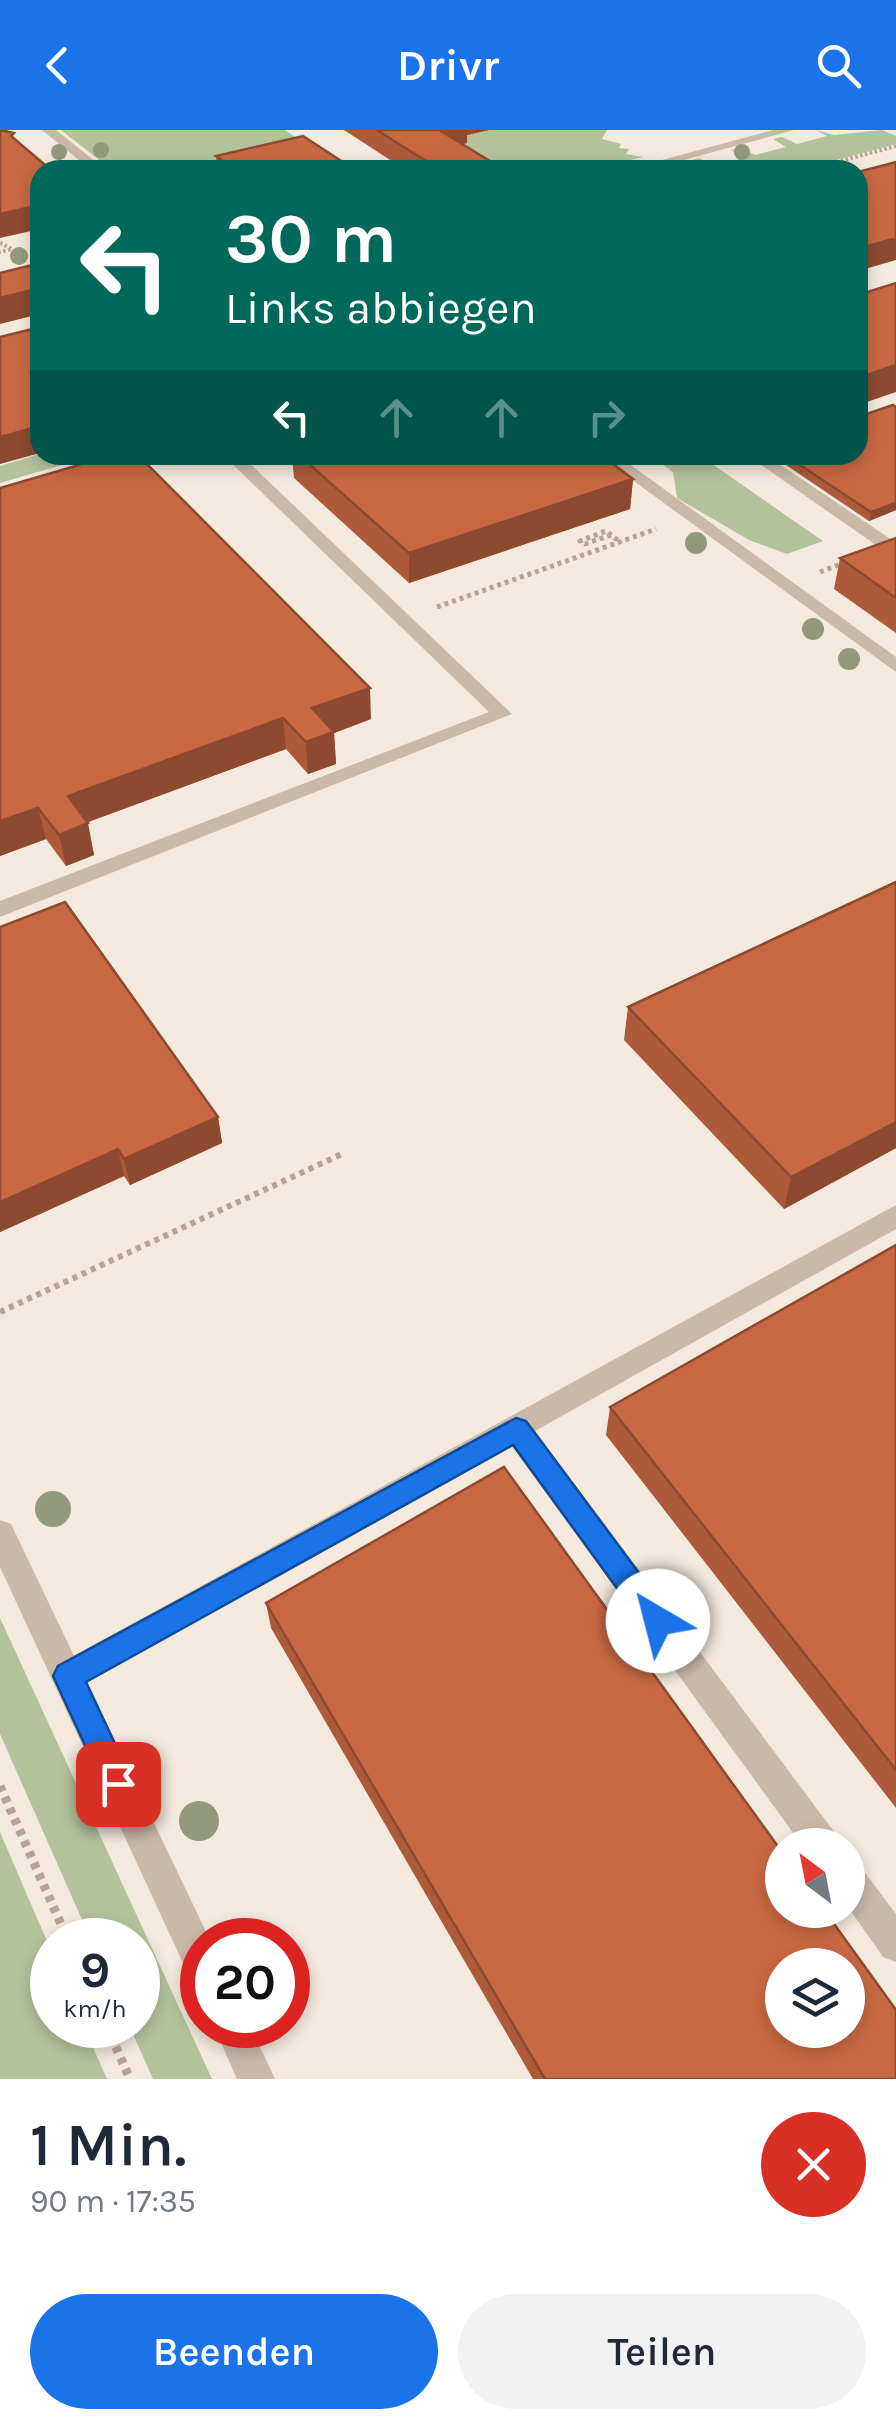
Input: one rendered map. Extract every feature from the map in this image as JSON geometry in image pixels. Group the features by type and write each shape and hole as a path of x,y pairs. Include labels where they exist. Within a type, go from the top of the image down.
{"street":[{"path":"48,130 86,160"},
{"path":"658,151 672,160 788,130"},
{"path":"0,908 502,714 242,465"},
{"path":"620,465 896,666"},
{"path":"770,465 889,546 896,544"},
{"path":"68,1676 896,1216"},
{"path":"516,1430 810,1828"},
{"path":"0,1534 181,1918"},
{"path":"865,1901 896,1944"},
{"path":"242,2048 256,2079"}],"path":[{"path":"844,160 896,146"},
{"path":"0,243 12,249 0,252"},
{"path":"405,618 690,517"},
{"path":"593,521 620,542"},
{"path":"606,532 611,535 585,544 580,541 606,532"},
{"path":"822,571 853,560"},
{"path":"0,1312 342,1154"},
{"path":"0,1786 58,1918"},
{"path":"116,2048 130,2079"}],"green space":[{"path":"61,130 285,130 320,154 295,160 99,160"},
{"path":"489,130 607,130 602,139 629,149 626,154 643,157 452,160 436,150 458,137"},
{"path":"816,130 834,135 882,130 896,136 896,144 836,160 736,160 744,158 731,150 740,148 755,155 786,147 773,139 782,137 797,144 827,136"},
{"path":"30,457 30,465 62,465 0,483 0,466"},
{"path":"663,465 713,465 823,541 787,554 749,540 677,498 673,472"},
{"path":"0,1618 138,1918 81,1918 0,1734"},
{"path":"0,1832 37,1918 30,1918 30,2048 93,2048 107,2079 0,2079"},
{"path":"160,1966 180,2009 180,2048 198,2048 212,2079 153,2079 139,2048 160,2048"}],"building":[{"path":"0,130 14,133 11,136 39,160 30,160 30,207 0,214"},
{"path":"377,130 439,130 488,160 424,160"},
{"path":"303,136 340,160 222,160 216,156"},
{"path":"896,162 896,238 868,246 868,169"},
{"path":"30,266 30,290 0,298 0,273"},
{"path":"896,283 896,365 868,375 868,292"},
{"path":"30,330 30,429 0,437 0,337"},
{"path":"896,407 896,503 871,512 800,465 868,465 868,414"},
{"path":"79,465 148,465 370,688 312,708 334,732 306,742 283,718 68,796 88,823 59,835 38,808 0,821 0,488"},
{"path":"310,465 614,465 633,479 409,553"},
{"path":"896,538 896,598 840,558"},
{"path":"896,882 896,1122 791,1177 628,1007"},
{"path":"65,902 218,1117 124,1159 118,1149 0,1202 0,927"},
{"path":"896,1245 896,1770 610,1407"},
{"path":"504,1467 765,1828 765,1928 837,1928 851,1948 765,1948 765,2048 865,2048 865,1967 896,2010 896,2079 545,2079 266,1603"}],"route":[{"path":"118,1784 68,1676 516,1430 658,1621"}]}
